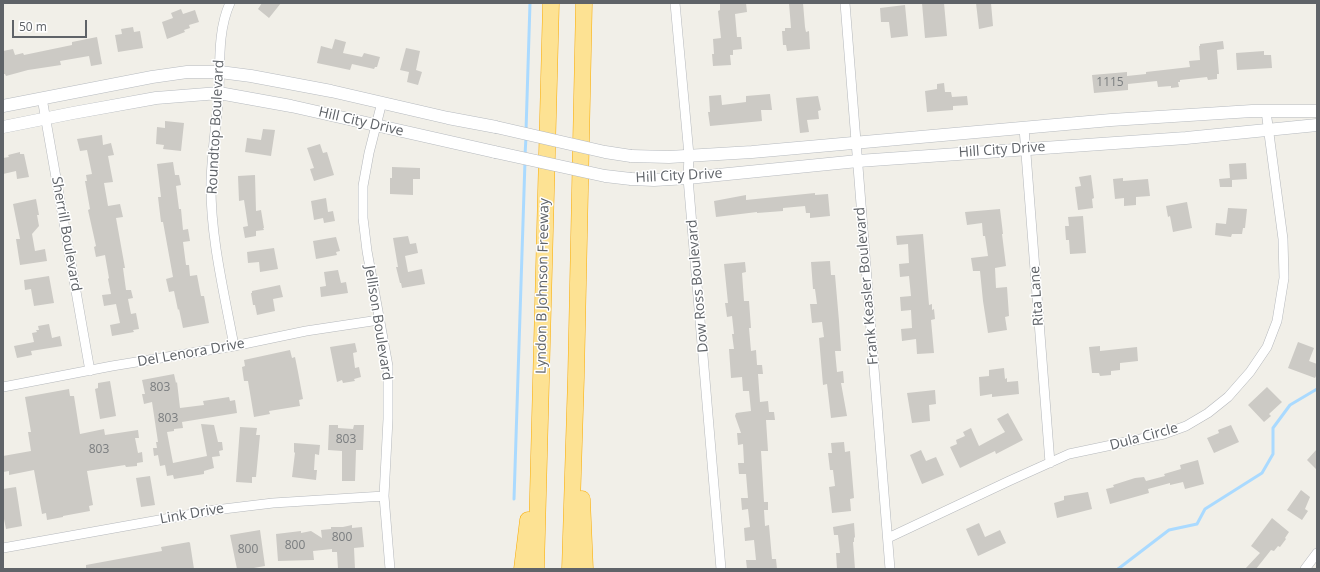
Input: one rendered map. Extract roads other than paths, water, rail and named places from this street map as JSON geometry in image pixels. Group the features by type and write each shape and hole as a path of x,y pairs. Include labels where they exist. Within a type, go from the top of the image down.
{"highway":[{"name":"Lyndon B Johnson Freeway","path":"536,569 551,3"},
{"path":"570,569 576,377 584,3"},
{"path":"576,377 585,569"},
{"path":"522,569 540,403"}],"street":[{"name":"Roundtop Boulevard","path":"230,3 225,13 221,42 219,93 211,182 218,262 234,346"},
{"name":"Dow Ross Boulevard","path":"675,3 689,155 688,178 721,569"},
{"name":"Frank Keasler Boulevard","path":"845,3 890,569"},
{"name":"Hill City Drive","path":"3,106 159,76 187,72 220,72 289,83 382,102 605,152 631,156 669,157 752,152 1110,120 1266,111 1317,111"},
{"name":"Hill City Drive","path":"3,127 44,118 156,98 219,93 291,106 605,176 654,180 858,161 1026,148 1186,138 1317,125"},
{"name":"Sherrill Boulevard","path":"42,98 44,118 90,371"},
{"name":"Jellison Boulevard","path":"382,102 369,153 363,186 363,218 367,251 388,366 388,419 384,496 390,569"},
{"name":"Dula Circle","path":"888,538 1069,454 1164,434 1186,426 1208,413 1228,397 1250,372 1267,347 1277,321 1284,278 1283,239 1266,111"},
{"name":"Rita Lane","path":"1024,128 1050,463"},
{"name":"Del Lenora Drive","path":"3,387 112,366 234,346 306,331 379,320"},
{"name":"Link Drive","path":"3,548 215,510 274,503 384,496"},
{"path":"1305,569 1317,553"}],"waterway":[{"path":"526,131 530,3"},
{"path":"525,155 526,137"},
{"path":"514,499 525,161"},
{"path":"1118,569 1169,530 1197,524 1205,509 1262,473 1273,454 1273,428 1290,405 1317,389"}]}
